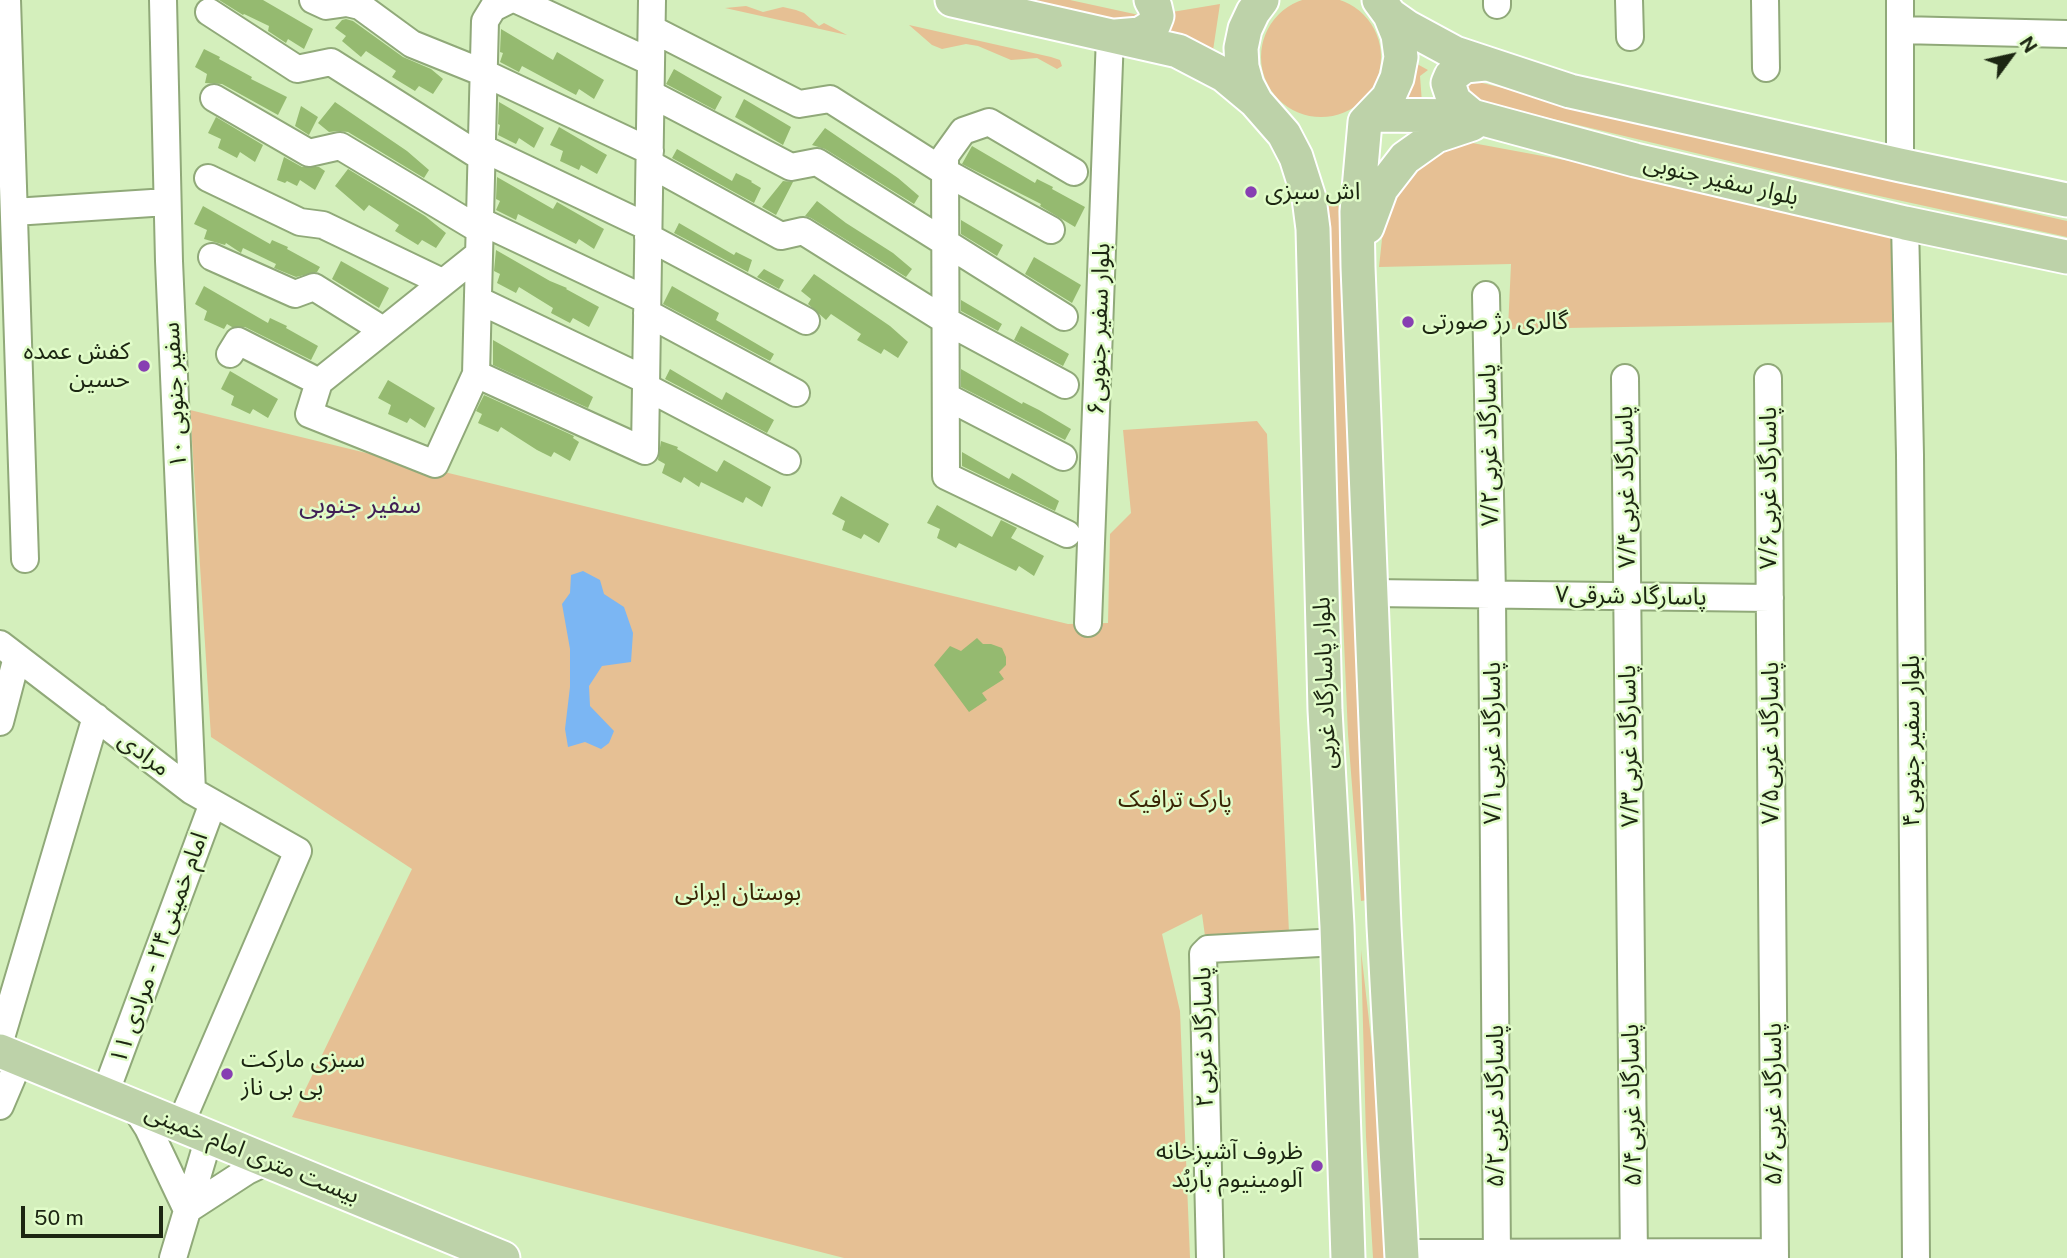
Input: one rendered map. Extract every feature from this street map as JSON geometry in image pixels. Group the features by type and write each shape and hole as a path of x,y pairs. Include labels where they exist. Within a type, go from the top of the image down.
{"main road":[{"path":"952,0 1178,51 1224,75 1264,110"},
{"path":"1110,36 1129,36 1147,31 1153,26 1157,16 1156,7 1151,0"},
{"path":"1262,0 1245,29 1241,67 1247,85 1264,110"},
{"path":"1384,7 1407,27 1455,52 1570,90 2067,200"},
{"path":"1369,118 1388,99 1397,78 1401,57 1398,35 1384,7"},
{"path":"1484,119 1454,101 1448,83 1451,76 1465,66 1485,64"},
{"name":"بلوار پاسارگاد غربی","path":"1264,110 1284,134 1296,157 1309,198 1313,229 1325,710 1338,934 1348,1258"},
{"name":"بلوار پاسارگاد غربی","path":"1369,118 1357,212 1358,267 1384,926 1402,1255"},
{"name":"بلوار سفیر جنوبی","path":"1369,118 1484,119 1635,160 1905,223 2067,257"},
{"path":"1358,267 1366,229 1381,189 1405,158 1436,136 1484,119"},
{"path":"1338,934 1384,926"},
{"name":"بیست متری امام خمینی","path":"7,1050 119,1100 503,1258"}],"street":[{"path":"7,0 4,39 14,212 10,378 25,559"},
{"name":"سفیر جنوبی ۱۰","path":"163,0 167,202 202,797"},
{"path":"313,0 326,6 347,3 360,6 412,44 484,73 650,157 781,236 803,231 947,322 1065,385"},
{"path":"480,235 442,282 319,382 309,414 435,464 476,374 480,235 481,152 485,21 493,8 509,0"},
{"path":"517,0 651,62"},
{"path":"476,374 645,451 652,0"},
{"path":"1629,0 1630,37"},
{"path":"1765,0 1766,68"},
{"path":"1900,0 1900,165"},
{"path":"209,12 297,69 331,62 481,152 648,232 806,321"},
{"path":"652,29 799,104 830,99 945,172 1051,230"},
{"path":"1900,30 2067,34"},
{"name":"بلوار سفیر جنوبی۶","path":"1088,623 1110,36"},
{"path":"650,94 790,167 817,162 1064,317"},
{"path":"214,98 309,153 340,146 480,235 647,307 796,393"},
{"path":"1067,534 946,476 946,156 963,131 989,122 1074,172"},
{"path":"208,178 300,222 323,225 442,282"},
{"path":"14,212 167,202"},
{"name":"بلوار سفیر جنوبی۴","path":"1905,223 1910,483 1916,1258"},
{"path":"212,257 295,294 314,287 383,330"},
{"name":"پاسارگاد غربی۷/۲","path":"1486,295 1492,595"},
{"path":"478,300 646,383 787,461"},
{"path":"230,354 238,341 319,382"},
{"name":"پاسارگاد غربی۷/۴","path":"1625,378 1628,596"},
{"name":"پاسارگاد غربی۷/۶","path":"1768,378 1770,598"},
{"path":"947,397 1063,457"},
{"name":"پاسارگاد شرقی۷","path":"1372,593 1770,598"},
{"name":"پاسارگاد غربی۷/۱","path":"1492,595 1495,960"},
{"name":"پاسارگاد غربی۷/۳","path":"1628,596 1631,957"},
{"name":"پاسارگاد غربی۷/۵","path":"1770,598 1773,955"},
{"path":"0,722 9,650"},
{"name":"مرادی","path":"9,650 202,797 298,851 194,1131"},
{"path":"0,1106 7,1050 96,717"},
{"name":"امام خمینی۲۴ - مرادی ۱۱","path":"119,1100 202,797"},
{"name":"پاسارگاد غربی۲","path":"1210,1258 1203,954 1208,949 1338,934"},
{"name":"پاسارگاد غربی۵/۶","path":"1773,955 1775,1255"},
{"name":"پاسارگاد غربی۵/۴","path":"1631,957 1634,1255"},
{"name":"پاسارگاد غربی۵/۲","path":"1495,960 1497,1255"},
{"path":"119,1100 148,1128 187,1210"},
{"path":"173,1258 187,1210 194,1131"},
{"path":"187,1210 247,1171 268,1161"},
{"path":"1402,1255 1775,1255"}],"green space":[{"path":"1321,-3 1344,2 1363,15 1376,34 1381,57 1376,80 1363,99 1344,112 1321,117 1298,112 1279,99 1266,80 1261,57 1266,34 1279,15 1298,2"},
{"path":"993,0 1070,0 1142,17 1104,21"},
{"path":"1220,4 1212,57 1157,38 1160,14"},
{"path":"746,6 763,12 783,7 796,10 804,13 819,26 824,23 847,35 725,8"},
{"path":"909,25 1051,57 1060,60 1062,66 1057,69 1037,58 1011,60 978,46 966,44 942,49 932,45"},
{"path":"1408,59 1428,70 1420,76 1422,103 1401,102"},
{"path":"1474,81 1828,167 2067,221 2067,237 1838,187 1469,99 1461,82"},
{"path":"1467,142 1905,223 1914,322 1508,329 1511,264 1379,267 1385,211 1404,180 1433,153"},
{"path":"1338,200 1358,566 1367,900 1361,901 1348,734 1325,201"},
{"name":"بوستان ایرانی","path":"190,410 1068,624 1108,623 1110,534 1131,513 1123,430 1257,421 1267,434 1289,933 1205,936 1202,914 1162,934 1180,1011 1190,1258 844,1258 292,1117 412,869 211,737"},
{"path":"1361,950 1375,1074 1388,1258 1373,1258 1366,1137"}],"water":[{"path":"583,571 600,580 604,594 624,607 633,633 631,662 602,666 589,686 590,706 614,731 609,743 601,749 585,742 568,747 565,729 570,687 570,649 562,604 570,593 571,575"}],"building":[{"path":"219,0 263,0 313,29 304,49 288,39 286,43 268,31 269,26 243,15"},
{"path":"346,19 353,21 403,57 431,69 443,79 433,94 419,86 415,91 392,77 396,71 366,51 361,57 342,41 346,36 335,28"},
{"path":"501,29 553,60 557,52 604,80 594,99 579,89 576,95 522,66 519,72 500,62 503,53 500,52"},
{"path":"204,49 252,77 251,79 287,97 278,115 222,84 205,83 207,74 195,67"},
{"path":"674,69 722,97 715,110 666,84"},
{"path":"744,99 791,127 783,145 735,117"},
{"path":"335,102 407,151 429,170 424,178 348,132 329,132 318,123"},
{"path":"499,102 544,128 534,148 519,138 516,144 498,135"},
{"path":"301,106 318,117 309,135 295,126"},
{"path":"216,117 263,145 255,162 240,152 237,158 218,148 221,139 208,133"},
{"path":"559,127 607,155 597,174 581,165 579,170 560,161 563,151 550,145"},
{"path":"825,128 898,178 919,196 914,204 825,149 812,145"},
{"path":"972,146 1035,183 1037,179 1085,207 1075,227 1040,206 1041,204 962,164"},
{"path":"677,149 732,181 736,173 752,181 761,188 754,203 672,158"},
{"path":"284,157 302,167 319,167 325,171 315,190 300,180 297,186 277,180"},
{"path":"348,169 425,216 446,233 436,248 422,240 418,245 395,231 399,225 369,205 364,211 335,186"},
{"path":"497,177 553,209 557,202 604,229 594,249 579,239 576,244 518,214 516,220 496,210 500,201 496,199"},
{"path":"783,181 793,182 776,215 762,207"},
{"path":"817,201 912,269 906,277 805,216"},
{"path":"203,206 270,244 272,240 288,247 287,249 320,267 317,272 296,277 274,268 276,264 243,248 241,253 226,243 225,245 204,239 207,230 194,224"},
{"path":"961,220 1003,245 997,256 961,234"},
{"path":"679,223 734,255 736,252 752,260 748,272 674,233"},
{"path":"496,250 599,307 589,327 573,318 570,323 551,313 553,308 519,287 516,293 497,283 500,274 494,271"},
{"path":"1034,257 1081,285 1072,303 1025,274"},
{"path":"341,261 389,288 379,308 332,279"},
{"path":"764,269 784,280 779,289 757,277"},
{"path":"814,274 890,326 908,342 898,358 884,349 881,354 857,340 861,334 831,314 826,320 808,304 811,299 801,291"},
{"path":"204,286 268,323 270,318 287,326 286,328 318,346 311,360 245,327 232,327 227,324 224,329 204,320 207,311 195,304"},
{"path":"672,286 719,313 716,320 774,354 770,361 663,304"},
{"path":"961,300 1002,324 998,331 961,311"},
{"path":"1021,326 1069,354 1063,366 1014,340"},
{"path":"493,340 593,397 588,408 493,365"},
{"path":"670,369 722,400 726,392 774,420 767,433 665,379"},
{"path":"961,369 1071,429 1065,440 961,387"},
{"path":"230,371 278,399 268,418 253,409 250,414 231,405 234,396 221,389"},
{"path":"388,380 435,408 425,428 410,418 407,423 388,414 391,405 378,398"},
{"path":"484,395 574,436 579,442 570,461 554,452 551,457 501,427 498,432 478,423 482,414 476,411"},
{"path":"661,441 678,447 677,449 717,472 724,460 771,487 762,507 746,497 743,503 701,482 699,487 684,477 681,483 662,473 665,464 658,460"},
{"path":"962,452 1009,479 1012,473 1059,501 1055,511 962,466"},
{"path":"841,496 889,524 879,543 864,534 861,539 842,530 845,521 832,514"},
{"path":"937,505 992,537 1001,520 1017,528 1011,538 1044,556 1034,576 1019,566 1016,571 959,543 956,548 937,538 940,529 927,523"},
{"path":"977,638 983,644 1002,648 1006,665 999,672 1004,679 982,693 987,700 969,712 934,665 950,646 961,651"}],"place":[{"name":"اش سبزی","path":"1251,192"},
{"name":"گالری رژ صورتی","path":"1408,322"},
{"name":"کفش عمده حسین","path":"144,366"},
{"name":"سبزی مارکت بی بی ناز","path":"227,1074"},
{"name":"ظروف آشپزخانه آلومینیوم باربُد","path":"1317,1166"}],"district":[{"name":"سفیر جنوبی","path":"360,505"}],"park label":[{"name":"پارک ترافیک","path":"1175,800"}]}
